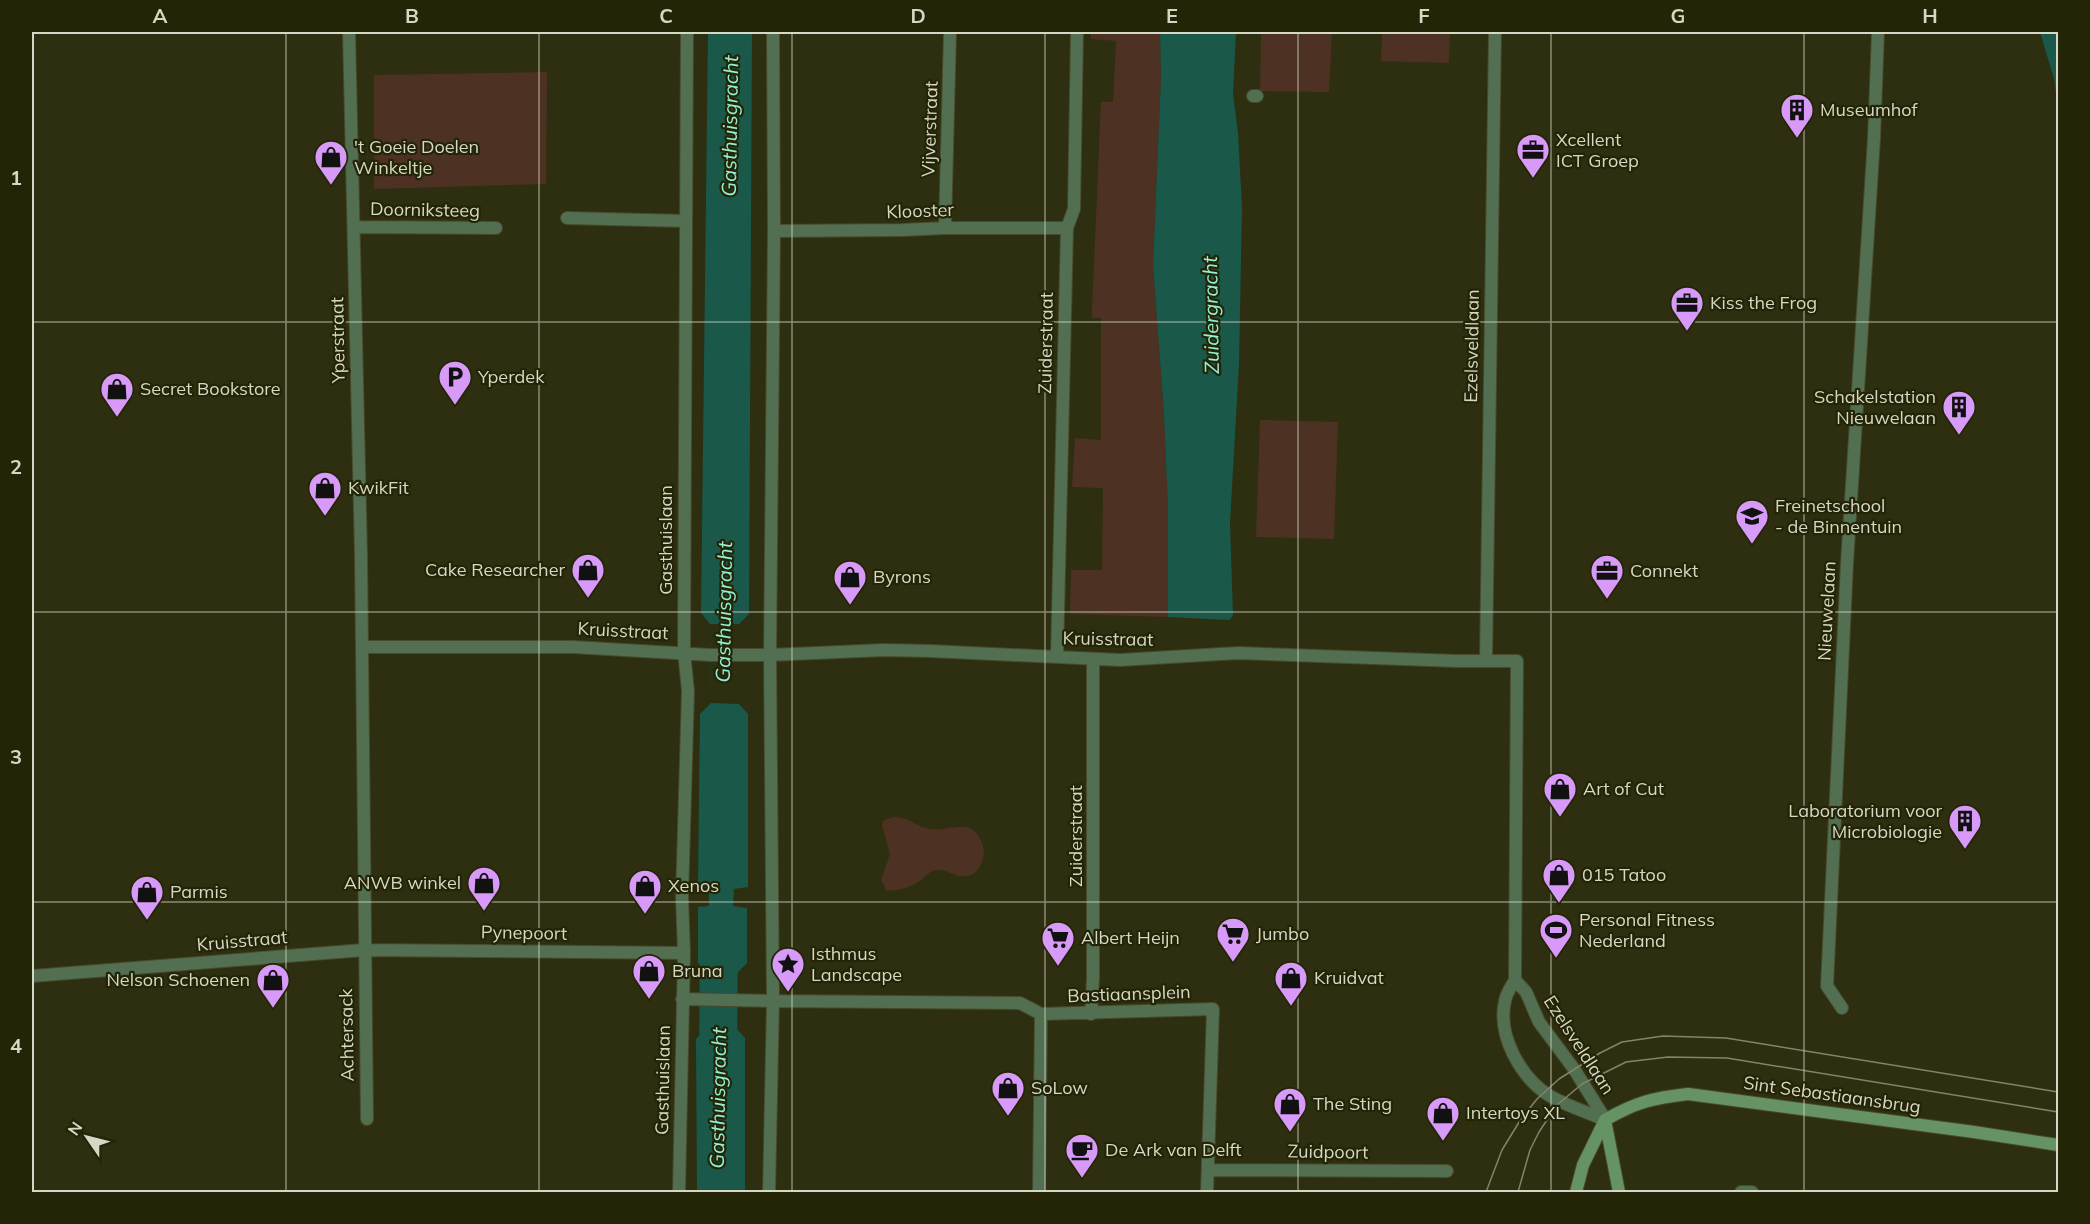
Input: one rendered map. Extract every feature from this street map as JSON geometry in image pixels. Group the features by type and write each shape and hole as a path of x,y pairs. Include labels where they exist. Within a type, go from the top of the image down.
{"main road":[{"name":"Sint Sebastiaansbrug","path":"1605,1120 1643,1101 1688,1094 2058,1145"},
{"path":"1576,1192 1587,1157 1605,1120"},
{"path":"1605,1120 1619,1192"}],"street":[{"name":"Yperstraat","path":"349,32 362,647"},
{"name":"Gasthuislaan","path":"679,1192 684,953 682,897 688,691 684,652 687,32"},
{"path":"769,1192 772,1001 770,656 774,231 773,32"},
{"name":"Vijverstraat","path":"945,228 950,32"},
{"name":"Zuiderstraat","path":"1057,656 1067,228 1074,209 1077,32"},
{"name":"Ezelsveldlaan","path":"1486,660 1495,32"},
{"name":"Nieuwelaan","path":"1842,1008 1827,986 1847,563 1874,138 1878,32"},
{"path":"567,218 686,221"},
{"name":"Doorniksteeg","path":"354,227 496,228"},
{"name":"Klooster","path":"774,231 1067,228"},
{"path":"362,647 364,950"},
{"name":"Kruisstraat","path":"362,647 573,647 770,656 884,650 1120,660 1238,653 1446,661 1517,661"},
{"name":"Zuiderstraat","path":"1091,1014 1093,979 1093,659"},
{"name":"Ezelsveldlaan","path":"1517,661 1515,980 1505,1000 1506,1034 1514,1058 1544,1092 1605,1120"},
{"name":"Kruisstraat","path":"32,976 364,950"},
{"name":"Pynepoort","path":"364,950 684,953"},
{"name":"Achtersack","path":"364,950 367,1119"},
{"name":"Ezelsveldlaan","path":"1515,980 1526,992 1539,1022 1574,1069 1605,1120"},
{"path":"682,999 1020,1003 1041,1014 1039,1192"},
{"name":"Bastiaansplein","path":"1041,1014 1213,1009 1207,1192"},
{"name":"Zuidpoort","path":"1208,1170 1447,1171"},
{"path":"1741,1192 1752,1192"}],"shaded area":[{"path":"1091,32 1160,32 1161,77 1153,265 1164,414 1168,511 1168,617 1070,614 1071,570 1102,570 1103,488 1072,487 1075,438 1101,440 1101,318 1092,318 1092,310 1101,102 1113,102 1116,41 1091,39"},
{"path":"1261,32 1332,32 1329,92 1260,91"},
{"path":"1382,32 1450,32 1449,63 1381,61"},
{"path":"547,72 546,184 374,189 374,75"},
{"path":"1260,420 1338,422 1334,539 1256,537"},
{"path":"893,817 931,829 965,827 976,832 983,847 984,856 977,871 963,877 940,870 934,871 913,885 887,891 881,880 890,854 882,825 884,820"}],"water":[{"path":"708,32 752,32 749,614 739,624 739,704 748,714 748,887 734,889 733,906 747,908 747,963 736,974 708,973 698,963 698,907 709,906 709,889 698,887 700,714 711,703 710,624 701,613"},
{"name":"Zuidergracht","path":"1160,32 1236,32 1233,94 1238,133 1242,207 1239,364 1230,523 1233,616 1229,620 1168,617 1168,511 1164,414 1153,265 1161,77"},
{"path":"2040,32 2058,32 2058,107 2054,79"},
{"path":"707,1027 735,1027 745,1038 745,1192 697,1192 696,1039"}],"pier":[{"path":"710,624 739,624 739,704 711,703"}],"waterway":[{"name":"Gasthuisgracht","path":"718,1077 719,921"}],"tram line":[{"path":"1486,1192 1502,1150 1521,1119 1537,1099 1559,1079 1622,1042 1663,1036 1726,1038 2058,1092"},
{"path":"1518,1192 1530,1150 1557,1105 1582,1084 1626,1062 1668,1057 1727,1058 2058,1112"}],"place":[{"name":"Museumhof","path":"1797,139"},
{"name":"Xcellent ICT Groep","path":"1533,179"},
{"name":"'t Goeie Doelen Winkeltje","path":"331,186"},
{"name":"Kiss the Frog","path":"1687,332"},
{"name":"Yperdek","path":"455,406"},
{"name":"Secret Bookstore","path":"117,418"},
{"name":"Schakelstation Nieuwelaan","path":"1959,436"},
{"name":"KwikFit","path":"325,517"},
{"name":"Freinetschool - de Binnentuin","path":"1752,545"},
{"name":"Cake Researcher","path":"588,599"},
{"name":"Connekt","path":"1607,600"},
{"name":"Byrons","path":"850,606"},
{"name":"Art of Cut","path":"1560,818"},
{"name":"Laboratorium voor Microbiologie","path":"1965,850"},
{"name":"015 Tatoo","path":"1559,904"},
{"name":"ANWB winkel","path":"484,912"},
{"name":"Xenos","path":"645,915"},
{"name":"Parmis","path":"147,921"},
{"name":"Personal Fitness Nederland","path":"1556,959"},
{"name":"Jumbo","path":"1233,963"},
{"name":"Albert Heijn","path":"1058,967"},
{"name":"Isthmus Landscape","path":"788,993"},
{"name":"Bruna","path":"649,1000"},
{"name":"Kruidvat","path":"1291,1007"},
{"name":"Nelson Schoenen","path":"273,1009"},
{"name":"SoLow","path":"1008,1117"},
{"name":"The Sting","path":"1290,1133"},
{"name":"Intertoys XL","path":"1443,1142"},
{"name":"De Ark van Delft","path":"1082,1179"}]}
